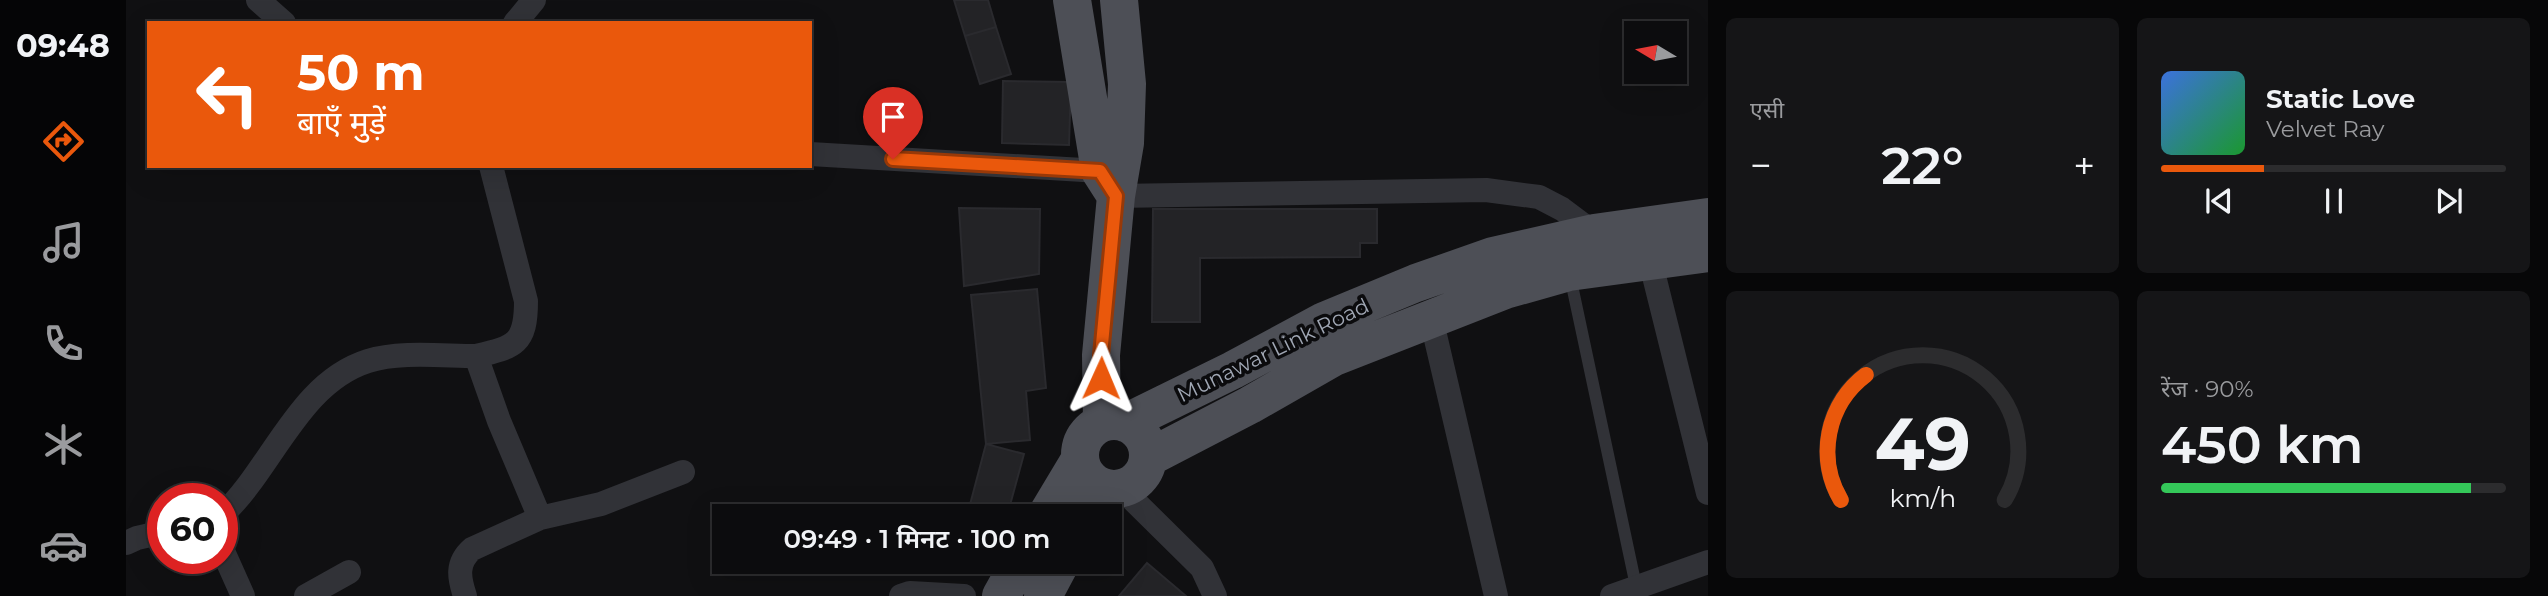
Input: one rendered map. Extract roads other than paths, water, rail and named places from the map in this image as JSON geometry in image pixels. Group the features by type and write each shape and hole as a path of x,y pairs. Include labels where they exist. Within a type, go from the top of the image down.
{"main road":[{"path":"1072,0 1108,183 1101,355 1114,423"},
{"path":"1108,183 1125,144 1127,84 1119,0"},
{"name":"Munawar Link Road","path":"1114,423 1233,370 1324,321 1416,283 1493,256 1594,233 1708,217"},
{"name":"Munawar Link Road","path":"1148,458 1334,357 1505,290 1569,272 1708,253"},
{"path":"1067,504 1096,488 1140,477 1148,458 1143,437 1114,423 1094,427 1082,442 1096,488"},
{"path":"1001,596 1013,574"},
{"path":"1043,596 1055,574"}],"street":[{"path":"258,0 282,21"},
{"path":"517,21 534,0"},
{"path":"812,153 1108,183 1486,190 1539,197 1562,209 1594,233"},
{"path":"238,498 315,396 340,375 368,361 395,357 476,356 504,350 518,343 524,328 526,301 492,168"},
{"path":"1650,260 1708,493"},
{"path":"1431,318 1496,596"},
{"path":"476,356 499,421 540,518"},
{"path":"466,596 460,569 463,557 472,549 540,518 601,503 683,472"},
{"path":"1096,488 1202,568 1215,596"},
{"path":"126,543 147,536"},
{"path":"1612,596 1708,562"},
{"path":"306,596 349,572"},
{"path":"233,574 243,596"},
{"path":"901,596 910,593 964,596"}],"lane":[{"path":"1569,272 1636,586"}]}
